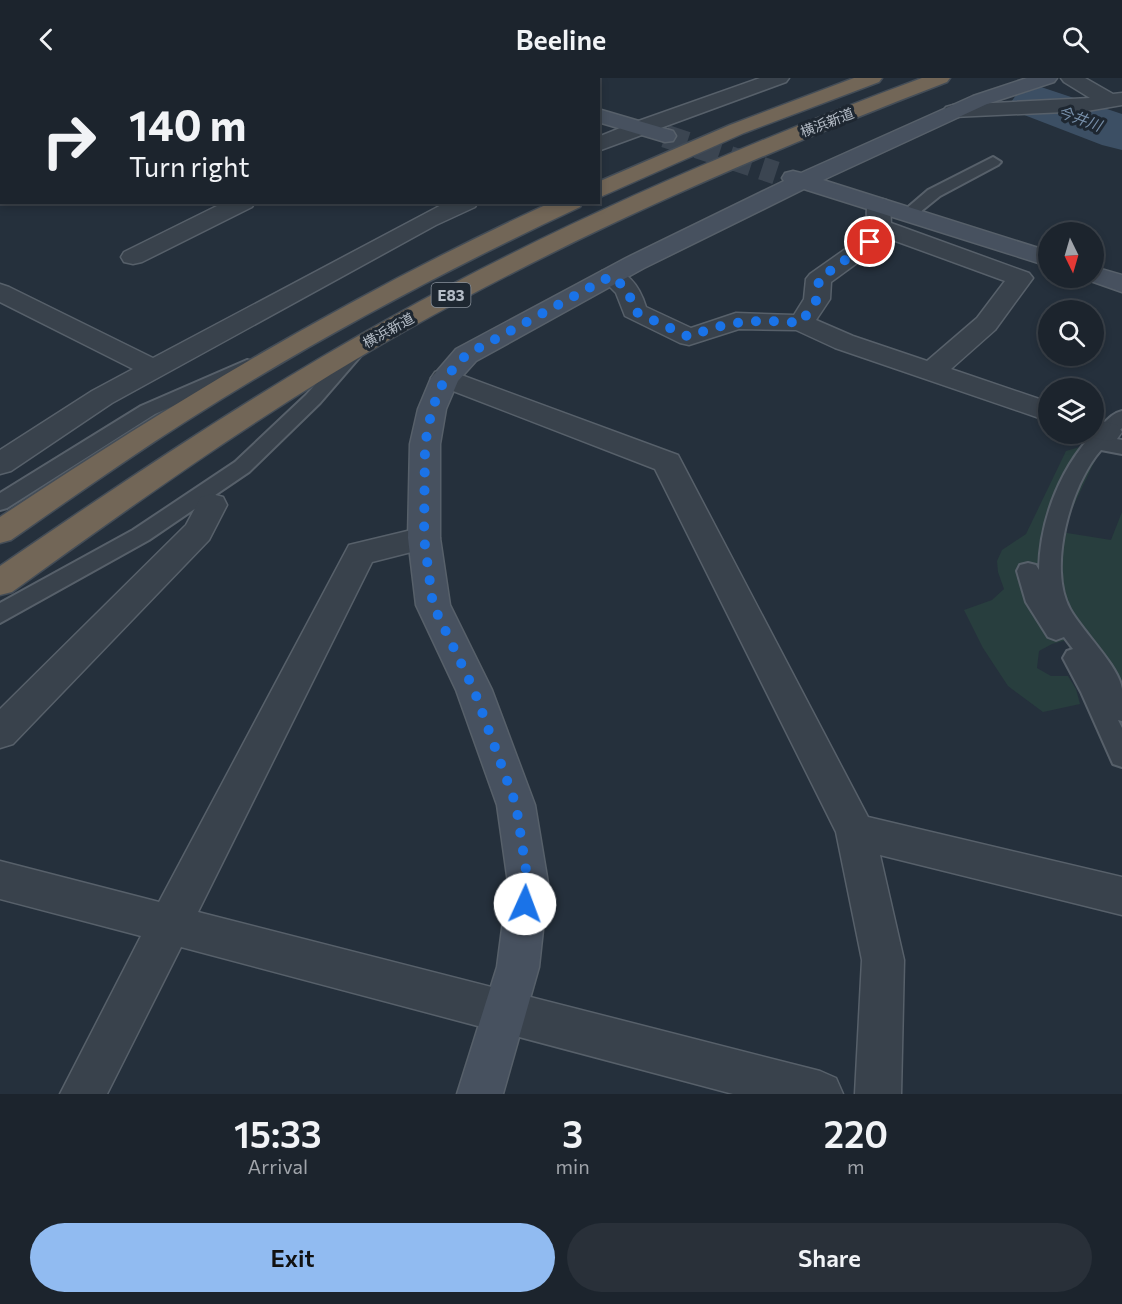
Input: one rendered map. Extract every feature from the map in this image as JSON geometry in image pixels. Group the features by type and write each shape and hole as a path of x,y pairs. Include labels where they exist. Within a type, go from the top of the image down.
{"highway":[{"name":"横浜新道","path":"600,190 737,129 872,78"},
{"name":"横浜新道","path":"0,582 136,487 360,346 456,292 565,236 775,141 940,78"},
{"name":"横浜新道","path":"0,532 177,414 284,350 364,305 568,204"}],"street":[{"path":"600,144 637,128 779,78"},
{"path":"1071,78 1116,100"},
{"path":"480,1094 518,968 528,883 516,805 474,690 433,605 424,538 425,444 432,409 445,378 466,355 789,177 980,100 1042,80"},
{"path":"953,111 1087,105 1116,100"},
{"path":"600,116 665,136"},
{"path":"789,177 1038,256"},
{"path":"133,257 240,204"},
{"path":"0,464 102,397 428,220 464,204"},
{"path":"878,205 880,227 1020,278 986,324 931,372"},
{"path":"801,323 817,299 819,279 886,230"},
{"path":"611,276 628,290 634,311 689,337 736,321 766,320 801,323 844,342 1038,409"},
{"path":"1104,278 1122,284"},
{"path":"0,292 154,369"},
{"path":"445,378 667,462 855,831 884,960 878,1094"},
{"path":"0,734 198,532 212,505"},
{"path":"83,1094 360,553 424,538"},
{"path":"855,831 1122,896"},
{"path":"0,880 820,1094"}],"lane":[{"path":"908,214 934,193 993,162"},
{"path":"0,614 141,535 242,467 313,399 360,346"},
{"path":"0,503 148,410 284,350"},
{"path":"1108,434 1076,473 1061,509 1053,537 1048,582 1063,617 1095,662 1122,711"},
{"path":"1028,571 1037,602 1081,666 1122,756"}],"green space":[{"path":"1090,444 1098,454 1061,532 1111,540 1122,512 1122,681 1100,647 1085,635 1052,644 1039,651 1037,668 1051,676 1068,676 1076,689 1080,704 1043,712 1008,686 983,648 964,610 992,600 1004,589 997,561 1002,550 1026,534 1066,451"}],"waterway":[{"name":"今井川","path":"1038,102 1122,133"}],"tunnel":[{"path":"665,136 776,173"}],"route":[{"path":"525,904 528,883 516,805 474,690 433,605 424,538 425,444 432,409 445,378 466,355 611,276 628,290 634,311 689,337 736,321 766,320 801,323 817,299 819,279 870,242"}]}
